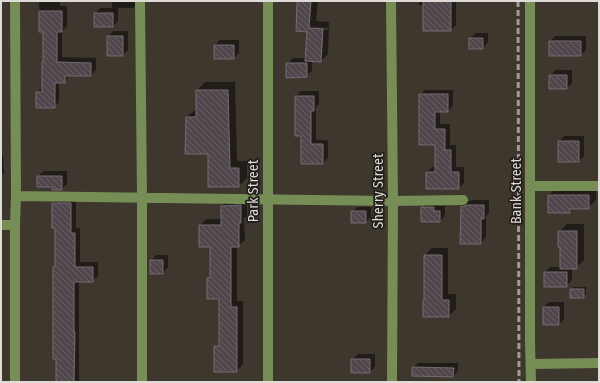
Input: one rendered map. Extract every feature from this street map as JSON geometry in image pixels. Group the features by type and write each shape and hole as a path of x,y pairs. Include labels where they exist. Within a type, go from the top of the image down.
{"street":[{"path":"15,1 15,382"},
{"path":"140,1 142,382"},
{"name":"Park Street","path":"268,1 268,382"},
{"name":"Sherry Street","path":"391,1 393,201 392,382"},
{"name":"Bank Street","path":"530,1 531,382"},
{"path":"530,186 599,186"},
{"path":"16,196 267,200 463,200"},
{"path":"1,224 15,224"},
{"path":"531,364 599,363"}],"building":[{"path":"297,1 311,1 309,28 323,29 321,62 305,61 307,32 296,31"},
{"path":"423,1 451,1 451,31 423,31"},
{"path":"39,11 62,11 62,32 57,32 57,62 91,63 91,76 65,76 65,83 55,83 55,108 36,108 36,92 42,92 43,62 43,32 39,32"},
{"path":"94,13 113,13 113,27 94,27"},
{"path":"107,36 123,36 123,56 107,56"},
{"path":"469,38 483,38 483,49 469,49"},
{"path":"549,41 581,41 581,56 549,56"},
{"path":"214,45 234,45 234,59 214,59"},
{"path":"286,63 307,63 307,77 286,78"},
{"path":"549,75 567,75 567,89 549,89"},
{"path":"196,90 228,90 230,168 239,168 239,187 208,187 208,154 185,154 186,117 196,117"},
{"path":"419,94 448,94 448,112 435,112 435,129 445,129 445,150 451,150 451,172 459,172 459,189 426,189 426,172 435,172 435,145 419,145"},
{"path":"295,96 314,96 314,111 311,111 311,144 323,144 323,164 301,164 301,136 295,136"},
{"path":"558,141 579,141 579,162 558,162"},
{"path":"37,176 62,176 62,190 52,190 52,187 37,187"},
{"path":"548,195 589,195 589,209 570,209 570,213 548,213"},
{"path":"52,203 71,203 71,233 75,233 75,267 93,267 93,282 74,282 74,382 56,382 56,359 53,359 53,267 55,267 55,228 52,228"},
{"path":"241,205 239,247 231,247 231,307 237,307 237,372 214,372 214,346 219,346 219,299 207,299 207,278 210,278 210,247 199,247 199,225 221,225 221,206"},
{"path":"467,205 484,205 484,219 481,219 481,244 460,244 461,207"},
{"path":"421,207 434,207 434,211 440,211 440,222 421,222"},
{"path":"351,211 366,211 366,223 351,223"},
{"path":"558,231 577,231 577,269 560,269"},
{"path":"424,255 442,255 442,300 449,300 449,317 423,317"},
{"path":"150,260 163,260 163,274 150,274"},
{"path":"544,272 567,272 567,287 544,287"},
{"path":"570,289 584,289 584,298 570,298"},
{"path":"543,307 559,307 559,325 543,325"},
{"path":"351,359 370,359 370,373 351,373"},
{"path":"412,367 454,368 453,377 412,376"}],"railway":[{"path":"518,1 519,382"}]}
